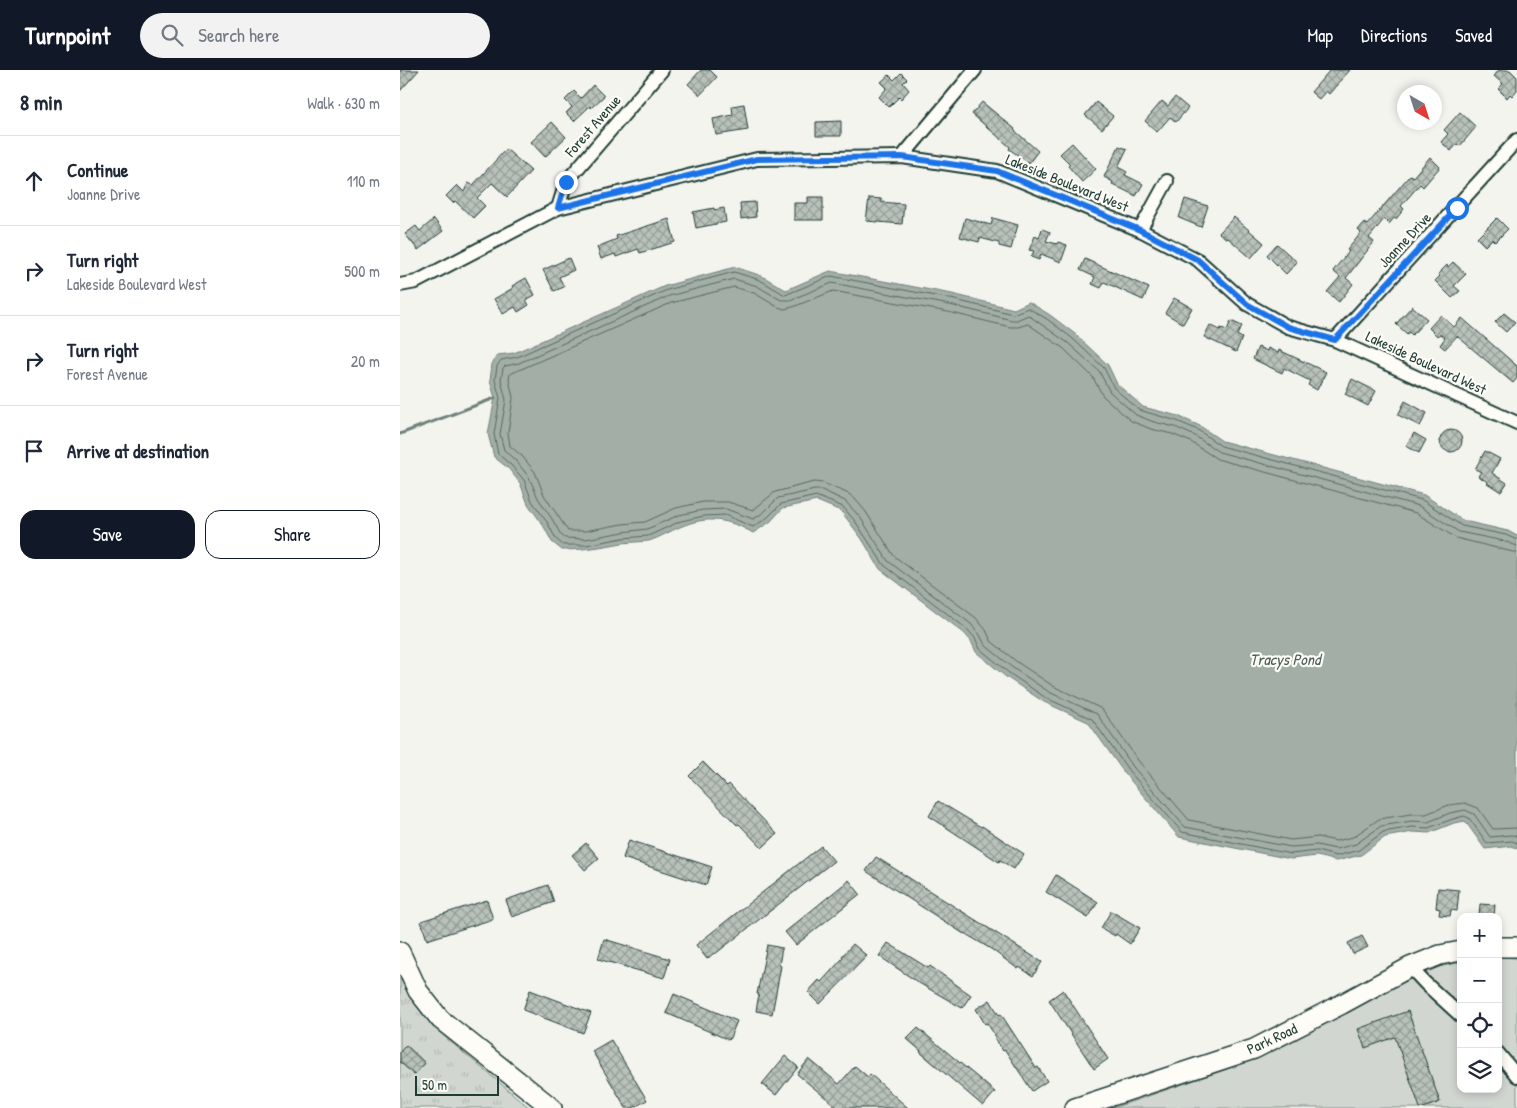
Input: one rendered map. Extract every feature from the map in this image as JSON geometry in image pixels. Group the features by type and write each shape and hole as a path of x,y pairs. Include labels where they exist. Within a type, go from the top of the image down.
{"main road":[{"path":"1502,947 1517,947"},
{"path":"400,952 418,991 440,1019 552,1108"},
{"name":"Park Road","path":"1075,1108 1254,1049 1410,967 1440,955 1457,952"}],"street":[{"name":"Forest Avenue","path":"558,208 566,182 662,70"},
{"path":"902,157 975,70"},
{"name":"Joanne Drive","path":"1335,340 1517,140"},
{"name":"Lakeside Boulevard West","path":"400,285 416,282 558,208 757,159 902,157 997,171 1140,230 1198,260 1247,304 1279,323 1335,340 1517,423"},
{"path":"1140,230 1168,181"},
{"path":"1410,967 1457,1012"},
{"path":"1502,1058 1517,1076"}],"green space":[{"path":"1502,957 1517,958 1517,1108 1113,1108 1233,1067 1267,1052 1392,987 1439,967 1457,963 1457,1093 1502,1093"},
{"path":"400,978 413,1001 433,1027 530,1108 400,1108"}],"water":[{"name":"Tracys Pond","path":"735,267 762,276 786,290 830,271 952,294 1014,309 1029,302 1075,334 1108,365 1117,384 1143,407 1178,416 1200,426 1222,441 1424,495 1464,521 1508,531 1517,536 1517,849 1512,846 1485,849 1465,821 1454,823 1429,833 1413,832 1385,837 1361,855 1336,861 1317,856 1291,859 1179,837 1125,774 1088,722 1044,702 1006,677 976,652 971,641 964,633 880,569 862,539 841,511 817,501 783,508 770,522 753,533 735,524 709,520 690,523 649,541 562,550 552,542 528,504 520,483 508,468 494,457 488,434 495,398 490,381 492,364 497,355 514,353 665,286"}],"building":[{"path":"400,70 419,70 400,91"},
{"path":"701,70 710,70 717,77 700,95 688,84"},
{"path":"1330,70 1350,70 1329,94 1326,91 1319,99 1311,92"},
{"path":"1499,70 1510,70 1517,77 1517,90 1512,96 1510,94 1507,98 1498,89 1503,84 1494,76"},
{"path":"901,73 907,79 903,83 909,90 901,99 899,97 889,107 879,97 887,88 881,82 889,75 894,80"},
{"path":"593,85 604,96 574,121 566,113 572,107 565,100 574,91 581,98"},
{"path":"1175,97 1188,108 1176,122 1170,117 1157,132 1145,121 1162,101 1168,106"},
{"path":"982,102 1038,151 1029,163 1009,149 1010,147 972,114"},
{"path":"1096,102 1113,116 1102,129 1085,115"},
{"path":"744,104 748,130 716,135 713,119 733,115 732,106"},
{"path":"1460,112 1476,127 1460,146 1457,144 1451,151 1441,142 1448,134 1444,130"},
{"path":"841,121 841,136 816,136 816,122"},
{"path":"552,122 566,137 545,157 531,142"},
{"path":"1072,143 1096,169 1082,182 1068,166 1070,164 1060,154"},
{"path":"1119,146 1127,149 1118,167 1127,172 1125,175 1143,184 1136,196 1112,184 1113,182 1104,177"},
{"path":"506,149 531,171 507,197 492,183 477,198 485,206 473,218 455,201 453,203 446,196 457,185 464,192 468,183 473,185"},
{"path":"1430,157 1440,167 1423,187 1420,184 1401,206 1404,209 1396,219 1394,218 1389,224 1384,219 1369,238 1374,242 1346,278 1353,284 1339,302 1327,292 1340,277 1333,271 1361,233 1358,230 1364,223 1367,225 1410,175 1413,177"},
{"path":"808,197 823,197 823,220 794,220 794,203 808,203"},
{"path":"869,198 882,199 881,202 904,204 902,224 866,221"},
{"path":"1185,199 1208,206 1201,227 1179,218"},
{"path":"755,202 756,217 741,219 740,203"},
{"path":"714,208 714,210 724,208 726,222 696,228 693,212"},
{"path":"1234,217 1264,243 1251,258 1228,238 1219,233"},
{"path":"965,218 991,225 993,218 1018,225 1011,249 999,246 999,243 980,238 979,242 960,237"},
{"path":"1497,218 1508,229 1495,242 1492,239 1485,246 1477,238"},
{"path":"434,219 443,231 418,250 405,234 416,226 420,231"},
{"path":"669,219 675,242 640,253 638,249 616,257 615,254 601,259 597,247 617,239 616,236"},
{"path":"1042,229 1050,232 1046,241 1067,245 1061,262 1041,254 1039,260 1031,257 1034,251 1029,250 1035,236 1039,238"},
{"path":"1277,244 1297,262 1286,274 1267,255"},
{"path":"569,258 574,270 559,277 564,287 554,291 543,270"},
{"path":"1085,259 1149,288 1143,300 1104,282 1101,288 1092,284 1095,277 1080,270"},
{"path":"1453,262 1466,274 1454,286 1460,291 1452,298 1435,281 1440,276 1438,274"},
{"path":"526,278 535,295 526,300 529,305 518,312 515,307 503,314 494,299"},
{"path":"1174,298 1192,308 1183,324 1165,313"},
{"path":"1412,306 1427,319 1412,335 1409,332 1407,334 1396,324"},
{"path":"1504,313 1515,322 1506,332 1495,322"},
{"path":"1441,315 1454,327 1462,318 1517,366 1517,378 1513,383 1457,336 1445,349 1440,345 1445,338 1440,334 1437,336 1429,328"},
{"path":"1231,321 1242,326 1237,335 1242,338 1236,352 1204,337 1210,325 1220,330 1221,328 1227,330"},
{"path":"1258,347 1267,351 1268,348 1278,353 1279,350 1326,372 1317,390 1308,385 1310,381 1284,368 1282,373 1253,359"},
{"path":"1352,379 1376,391 1368,406 1345,394"},
{"path":"1405,401 1427,413 1420,426 1398,415"},
{"path":"1451,430 1459,433 1462,441 1459,449 1451,452 1443,449 1440,441 1443,433"},
{"path":"1414,433 1426,440 1419,453 1406,446"},
{"path":"1485,451 1500,459 1492,473 1507,483 1501,492 1478,476 1481,472 1475,469"},
{"path":"703,762 727,786 729,784 777,834 762,848 689,776"},
{"path":"938,801 982,826 1024,854 1014,869 1000,860 999,862 929,816"},
{"path":"629,840 712,867 706,885 623,858"},
{"path":"586,843 599,858 585,870 572,855"},
{"path":"821,846 834,861 707,959 696,945"},
{"path":"876,857 1042,962 1033,976 1019,967 1018,969 991,949 964,934 866,871"},
{"path":"1056,875 1098,902 1088,918 1046,892"},
{"path":"849,880 860,894 796,945 785,932"},
{"path":"548,885 554,902 512,917 506,900"},
{"path":"1438,888 1459,890 1457,911 1451,910 1450,916 1439,915 1440,909 1436,908"},
{"path":"487,900 493,919 427,940 421,921"},
{"path":"1480,904 1495,905 1494,913 1479,913"},
{"path":"1111,911 1140,928 1130,944 1116,934 1115,936 1101,928"},
{"path":"1362,936 1368,947 1353,954 1348,943"},
{"path":"604,939 670,959 664,978 598,959"},
{"path":"888,943 928,968 930,966 971,995 962,1008 919,983 879,956"},
{"path":"853,944 867,956 820,1004 808,992 819,980 821,982"},
{"path":"767,945 782,948 779,965 781,966 772,1014 756,1011 759,994 757,994"},
{"path":"530,990 591,1013 583,1033 523,1010"},
{"path":"1063,990 1108,1059 1094,1069 1049,1000"},
{"path":"674,994 737,1021 729,1040 666,1013"},
{"path":"990,1000 1036,1068 1038,1067 1047,1081 1032,1091 976,1009"},
{"path":"1408,1011 1440,1102 1423,1108 1420,1108 1395,1037 1365,1048 1358,1029"},
{"path":"918,1028 995,1092 983,1106 907,1039"},
{"path":"611,1040 647,1100 633,1108 626,1108 592,1051"},
{"path":"406,1045 425,1063 414,1075 400,1062 400,1052"},
{"path":"785,1056 798,1067 776,1095 762,1084"},
{"path":"809,1059 839,1084 855,1066 868,1077 870,1074 908,1108 838,1108 797,1074"}],"waterway":[{"path":"400,434 495,398"}],"route":[{"path":"566,182 558,208 757,159 902,157 997,171 1140,230 1198,260 1247,304 1288,327 1335,340 1457,208"}]}
